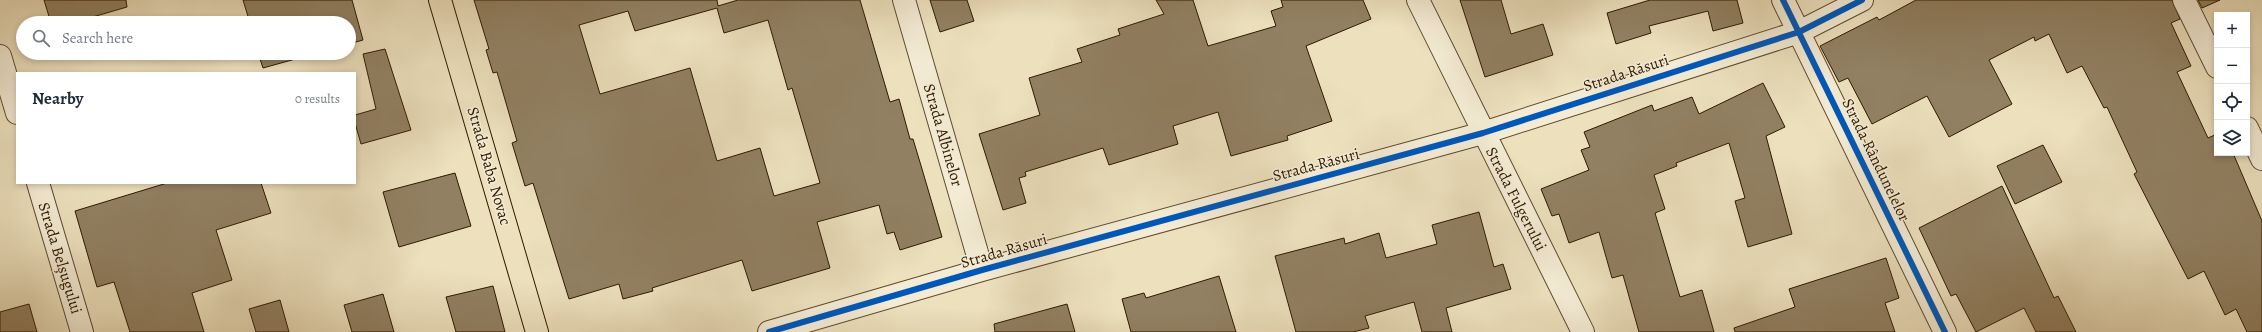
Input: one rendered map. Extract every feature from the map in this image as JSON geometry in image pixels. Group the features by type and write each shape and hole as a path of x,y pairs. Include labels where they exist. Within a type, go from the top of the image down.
{"main road":[{"name":"Strada Baba Novac","path":"440,0 537,332"}],"street":[{"name":"Strada Albinelor","path":"904,0 982,270"},
{"name":"Strada Fulgerului","path":"1418,0 1583,332"},
{"name":"Strada Rândunelelor","path":"1783,0 1945,332"},
{"name":"Strada Răsuri","path":"769,332 982,270 1483,133 1799,32 1862,0"},
{"path":"2184,0 2214,61"},
{"path":"0,56 16,110"},
{"path":"2250,134 2262,159"},
{"name":"Strada Belșugului","path":"38,184 82,332"}],"building":[{"path":"44,0 126,0 127,7 96,16 49,16"},
{"path":"243,0 352,0 363,40 356,42 356,16 248,16"},
{"path":"474,0 717,0 718,6 738,0 860,0 890,102 899,99 910,139 913,139 942,237 900,250 894,232 887,234 879,205 817,222 830,268 752,291 742,260 652,288 653,291 623,299 619,284 569,299 533,183 525,186 512,143 517,141 497,72 493,73 486,50 489,49","holes":["717,8 724,33 768,20 788,90 792,88 820,183 774,196 760,148 717,161 690,68 600,94 579,25 628,11 635,31"]},
{"path":"930,0 967,0 974,21 940,32"},
{"path":"1156,0 1193,0 1208,46 1276,26 1271,11 1283,7 1281,0 1363,0 1371,19 1306,46 1332,121 1287,136 1288,140 1231,156 1218,112 1173,126 1178,144 1109,165 1103,148 1025,172 1026,176 1019,178 1026,203 1003,210 979,134 1040,115 1029,78 1082,62 1077,49 1120,35 1118,29 1164,14"},
{"path":"1460,0 1501,0 1511,34 1543,24 1553,55 1485,77"},
{"path":"1650,0 1737,0 1743,23 1713,31 1708,11 1649,26 1651,33 1616,44 1607,13"},
{"path":"1916,0 2172,0 2180,19 2171,23 2191,66 2177,72 2208,138 2214,135 2214,156 2234,156 2262,221 2262,332 2247,332 2236,309 2225,315 2204,271 2188,279 2134,174 2137,172 2107,107 2104,108 2082,66 2067,73 2049,34 2035,41 2034,37 1989,60 2012,104 1949,137 1927,96 1872,124 1848,78 1839,82 1820,46 1877,17 1879,20"},
{"path":"2198,0 2220,0 2202,8"},
{"path":"385,49 411,130 361,144 356,126 356,115 376,109 363,54"},
{"path":"260,60 292,60 263,68"},
{"path":"1763,83 1785,127 1766,136 1792,234 1748,247 1735,201 1745,198 1729,143 1676,163 1677,166 1654,175 1665,209 1655,213 1680,297 1702,290 1714,332 1639,332 1623,275 1612,278 1599,232 1569,243 1559,214 1552,216 1541,189 1589,170 1581,150 1590,147 1584,132 1652,105 1654,111 1692,97 1699,114"},
{"path":"2043,145 2062,182 2015,204 1997,166"},
{"path":"455,173 471,226 399,247 383,192"},
{"path":"164,184 261,184 271,213 216,230 232,280 192,293 204,332 130,332 114,282 97,287 75,211"},
{"path":"2002,186 2054,298 2058,296 2076,332 2036,332 2024,308 1976,332 1956,294 1951,296 1919,228"},
{"path":"1479,212 1494,267 1503,264 1511,289 1446,308 1452,332 1422,332 1414,302 1365,316 1369,328 1353,332 1296,332 1275,256 1344,238 1345,244 1379,233 1386,258 1437,244 1432,225"},
{"path":"1886,258 1899,298 1885,303 1895,332 1735,332 1734,328 1795,307 1789,289"},
{"path":"1219,276 1236,332 1131,332 1122,299 1144,293 1146,298"},
{"path":"493,286 505,332 456,332 446,297"},
{"path":"383,294 394,332 352,332 344,305"},
{"path":"280,300 289,332 256,332 249,309"},
{"path":"29,304 37,332 0,332 0,312"},
{"path":"1067,304 1075,332 995,332 994,324"}],"cycle path":[{"path":"1783,0 1945,332"},
{"path":"769,332 982,270 1483,133 1799,32 1862,0"}]}
